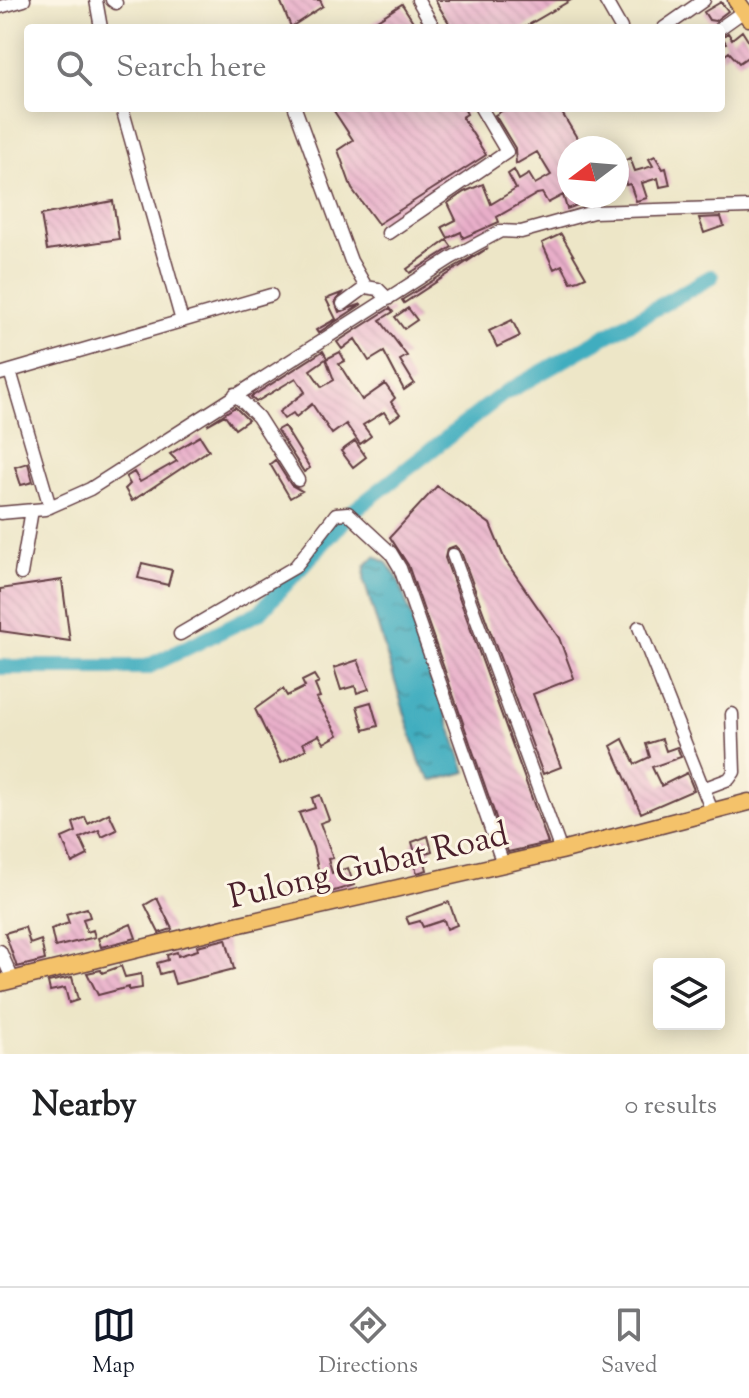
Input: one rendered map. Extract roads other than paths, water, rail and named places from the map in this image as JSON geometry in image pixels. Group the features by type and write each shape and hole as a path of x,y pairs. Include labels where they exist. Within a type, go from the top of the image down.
{"main road":[{"name":"Pulong Gubat Road","path":"6,982 561,851 749,802"}],"street":[{"path":"0,7 24,0"},
{"path":"96,0 100,24"},
{"path":"418,0 432,24"},
{"path":"605,0 619,24"},
{"path":"670,24 704,0"},
{"path":"725,24 743,9"},
{"path":"123,112 182,321"},
{"path":"296,112 351,261 366,287"},
{"path":"388,233 507,152 483,112"},
{"path":"0,513 50,507 133,464 235,394 482,239 501,231 521,232 593,212 749,207"},
{"path":"343,304 366,287 378,289 388,299"},
{"path":"50,507 5,372 271,295"},
{"path":"235,394 258,417 298,480"},
{"path":"21,574 32,510"},
{"path":"180,634 287,573 336,514 348,513 391,553 400,568 503,864"},
{"path":"453,555 561,851"},
{"path":"639,627 712,811"},
{"path":"705,788 729,779 734,772 732,714"},
{"path":"0,951 6,982"}],"water":[{"path":"375,556 387,563 398,579 466,772 432,781 420,763 364,581 365,566"}],"waterway":[{"path":"352,512 503,394 711,277"},
{"path":"0,667 147,667 260,612 346,518"}]}
